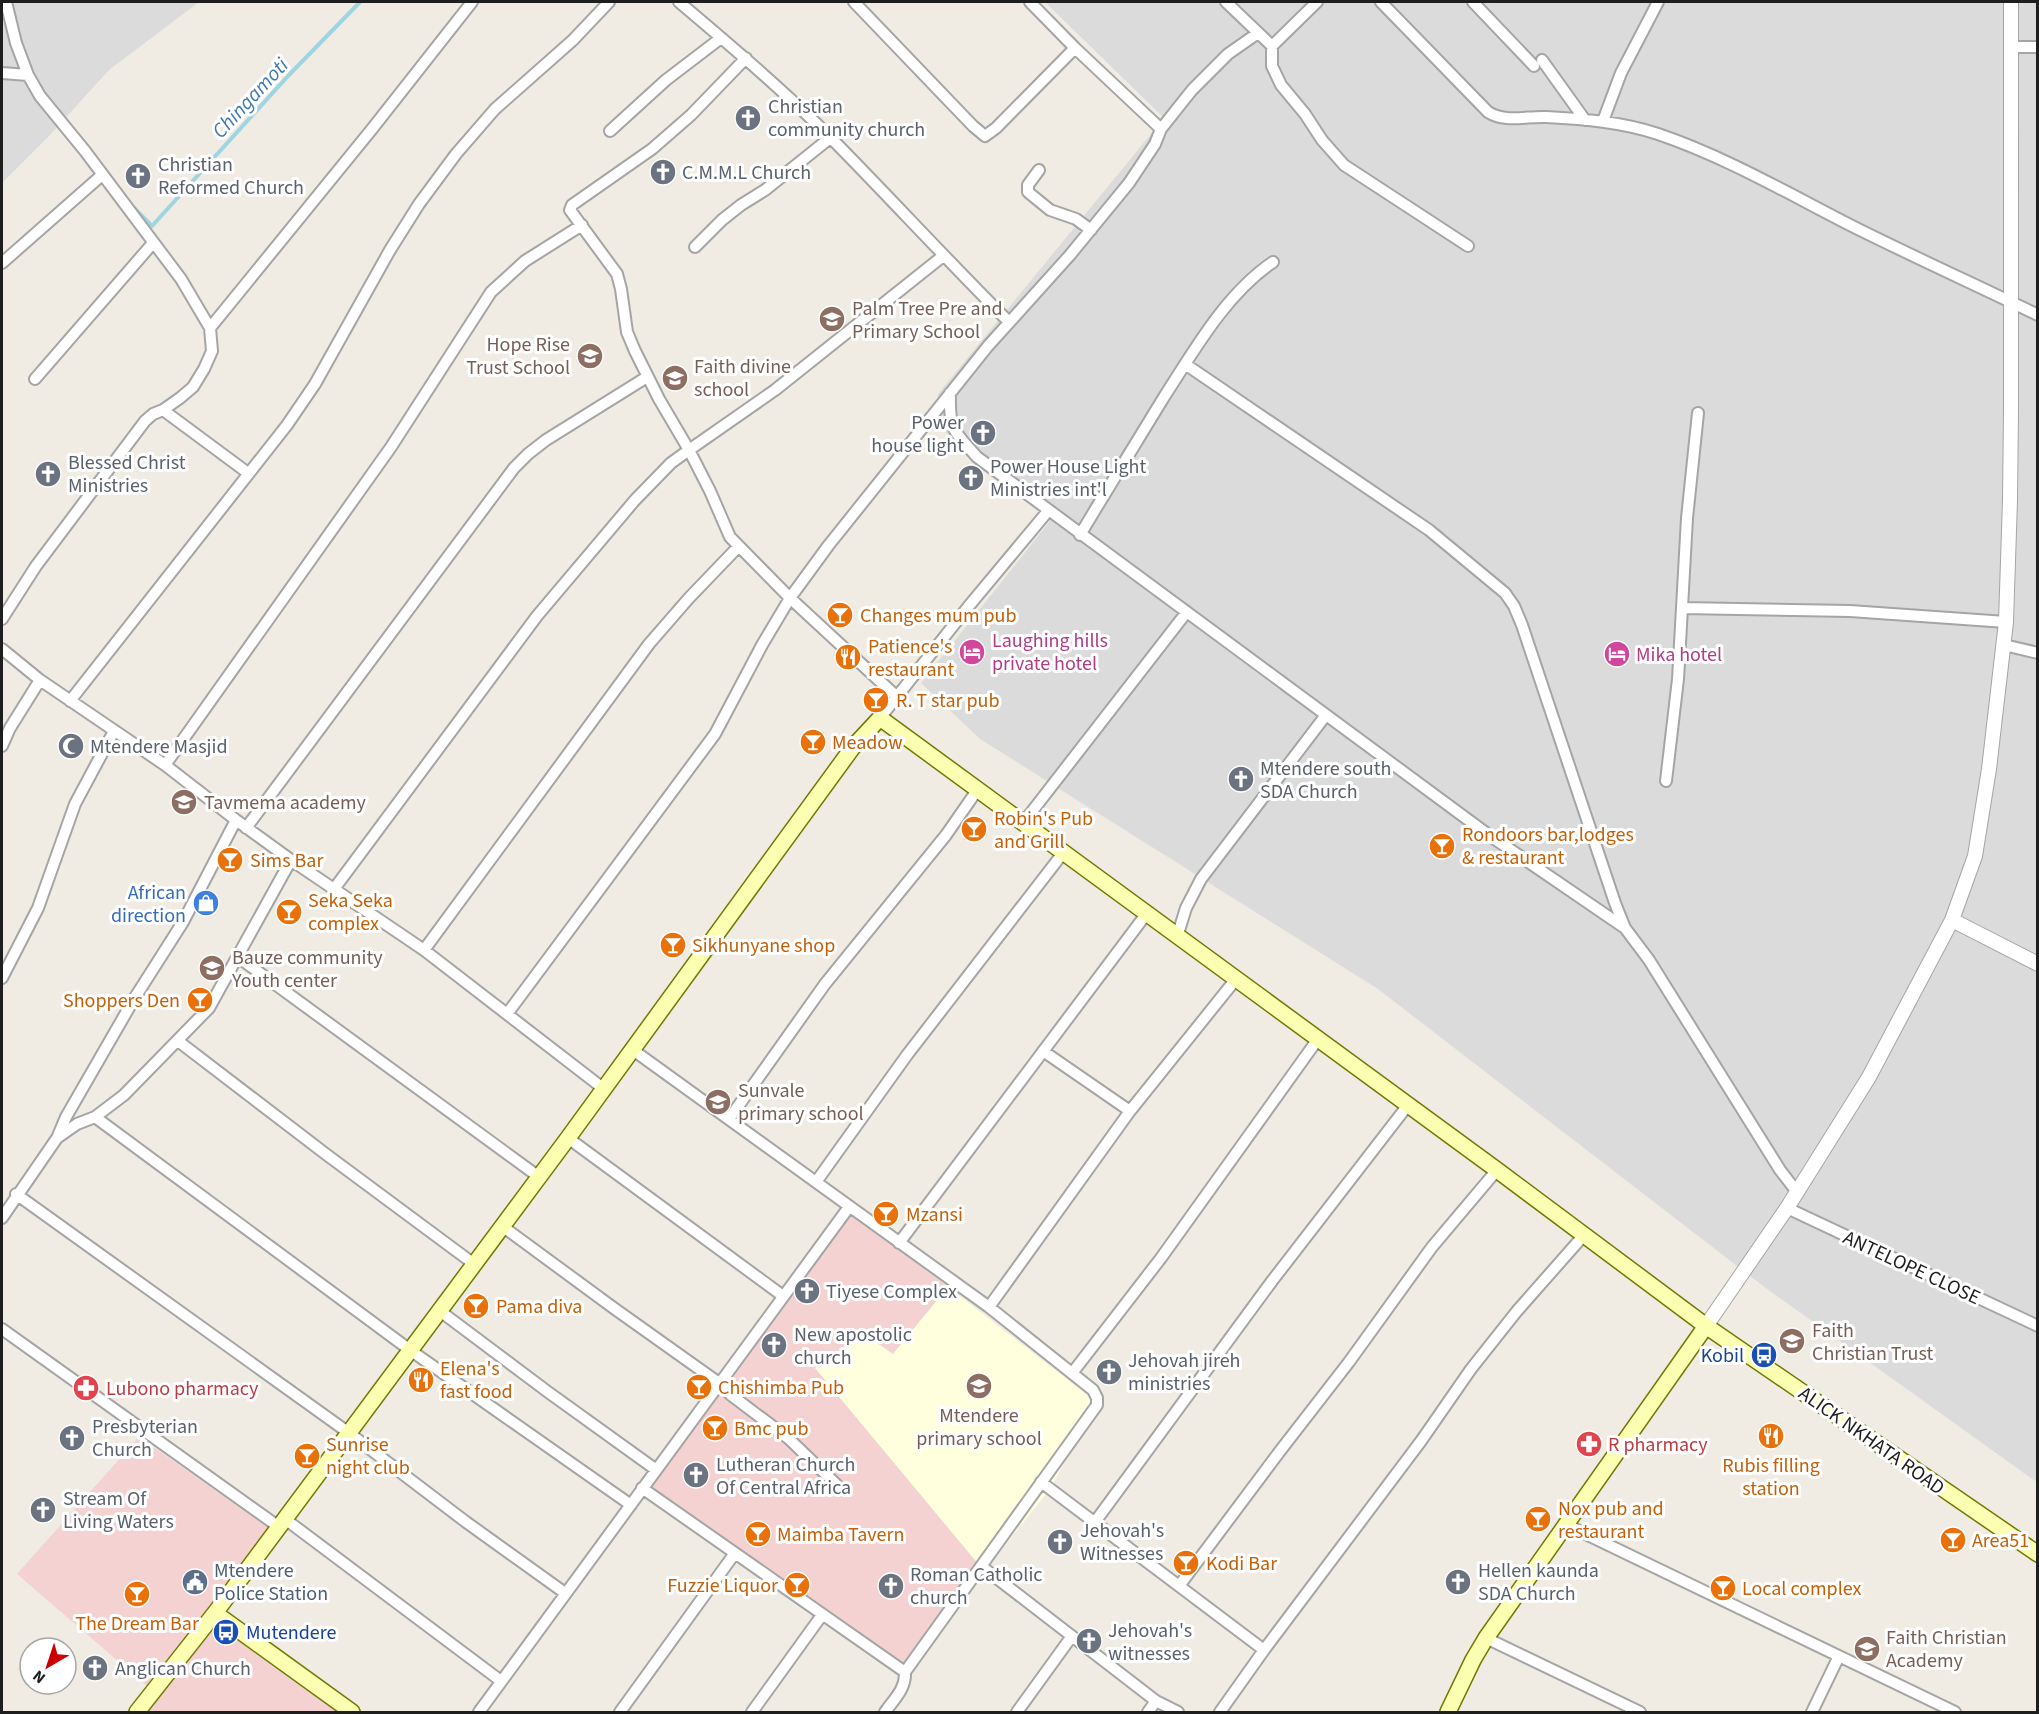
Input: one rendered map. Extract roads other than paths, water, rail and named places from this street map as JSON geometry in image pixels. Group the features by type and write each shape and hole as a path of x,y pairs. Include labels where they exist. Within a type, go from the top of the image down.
{"main road":[{"name":"ALICK NKHATA ROAD","path":"880,718 1706,1326 2037,1554"},
{"path":"137,1713 215,1613 440,1311 853,747 880,718"},
{"path":"1448,1713 1486,1638 1706,1326"},
{"path":"215,1613 352,1713"}],"street":[{"path":"2,619 36,566 138,430 153,414 163,410 193,387 212,351 210,328 181,279 40,96 28,75 16,44 6,2"},
{"path":"210,328 472,2"},
{"path":"70,701 287,424 315,384 390,250 419,204 456,154 495,109 573,40 609,2"},
{"path":"679,2 746,58 830,138 1008,321"},
{"path":"854,2 985,136 996,128 1075,48"},
{"path":"1030,2 1161,129"},
{"path":"1226,2 1272,46"},
{"path":"1317,2 1272,46 1272,66 1281,85 1305,114 1322,140 1344,165 1468,246"},
{"path":"1381,2 1488,112 1497,118 1544,117 1603,121 1657,134 1699,150 2037,315"},
{"path":"1473,2 1538,63 1585,120"},
{"path":"1603,121 1621,73 1658,2"},
{"path":"1706,1326 1787,1208 1869,1077 1952,920 1975,856 1986,792 2006,622 2010,500 2011,2"},
{"path":"507,1014 715,734 762,645 790,598 864,500 1008,321 1091,230 1129,183 1155,144 1161,129 1209,71 1258,33"},
{"path":"610,131 666,80 721,38"},
{"path":"2010,47 2037,47"},
{"path":"746,58 691,115 652,149 572,205 570,210 617,274 627,332 647,377 710,491 727,531 738,548 897,697"},
{"path":"2,73 28,75"},
{"path":"695,247 722,220 765,190 830,138"},
{"path":"1039,170 1028,185 1029,192 1050,210 1076,219 1091,230"},
{"path":"2,263 102,175"},
{"path":"165,765 391,447 491,292 525,261 582,225"},
{"path":"35,379 153,243"},
{"path":"334,889 537,616 635,500 671,463 775,390 943,256"},
{"path":"1080,535 1205,334 1255,274 1273,262"},
{"path":"1185,364 1429,530 1504,592 1514,606 1522,625 1625,928 1649,960 1780,1170 1797,1192"},
{"path":"246,828 514,468 546,440 647,377"},
{"path":"950,393 949,418 959,437 977,457 1486,833 1625,928"},
{"path":"163,410 248,473"},
{"path":"1666,782 1678,679 1687,518 1698,413"},
{"path":"880,718 1048,511"},
{"path":"424,950 650,644 689,598 738,548"},
{"path":"1682,608 1850,611 2006,622"},
{"path":"1023,823 1186,613"},
{"path":"2004,645 2037,653"},
{"path":"2,649 40,680 165,765 246,828 424,950 604,1089"},
{"path":"2,746 10,728 40,680"},
{"path":"1177,936 1186,908 1201,879 1326,715"},
{"path":"2,978 38,908 75,804 114,731"},
{"path":"729,1119 825,984 946,835 978,789"},
{"path":"2,1218 16,1194 57,1138 66,1117 134,999 183,922 236,820"},
{"path":"816,1182 907,1055 1063,853"},
{"path":"57,1138 77,1124 95,1117 124,1095 209,1008 291,860"},
{"path":"898,1243 1147,913"},
{"path":"1952,920 2037,964"},
{"path":"238,957 539,1177"},
{"path":"989,1307 1131,1112 1236,979"},
{"path":"1073,1372 1161,1258 1318,1039"},
{"path":"178,1041 474,1264"},
{"path":"633,1050 989,1307 1073,1372 1093,1390 1097,1398 1097,1405 904,1672 905,1680 902,1689 885,1713"},
{"path":"1043,1051 1131,1112"},
{"path":"1095,1522 1258,1299 1408,1105"},
{"path":"95,1117 411,1350 631,1505"},
{"path":"568,1138 783,1296"},
{"path":"1179,1586 1349,1362 1432,1247 1497,1170"},
{"path":"16,1194 349,1433 466,1522 565,1593"},
{"path":"479,1713 849,1207"},
{"name":"ANTELOPE CLOSE","path":"1787,1208 2037,1326"},
{"path":"502,1227 719,1383 731,1395 788,1438 837,1485"},
{"path":"1220,1713 1264,1650 1414,1451 1471,1369 1517,1311 1584,1234"},
{"path":"440,1311 656,1469"},
{"path":"2,1329 282,1523 501,1681"},
{"path":"1041,1482 1264,1650"},
{"path":"642,1488 904,1672"},
{"path":"1567,1525 1955,1713"},
{"path":"620,1713 735,1554"},
{"path":"981,1566 1156,1701 1178,1713"},
{"path":"752,1713 822,1615"},
{"path":"1017,1713 1072,1636"},
{"path":"1486,1638 1640,1713"},
{"path":"1812,1713 1839,1656"},
{"path":"1148,1713 1156,1701"}],"waterway":[{"name":"Chingamoti","path":"134,208 152,226 288,76 360,2"}],"place":[{"name":"Christian community church","path":"748,118"},
{"name":"C.M.M.L Church","path":"663,172"},
{"name":"Christian Reformed Church","path":"138,176"},
{"name":"Palm Tree Pre and Primary School","path":"832,319"},
{"name":"Hope Rise Trust School","path":"590,356"},
{"name":"Faith divine school","path":"675,378"},
{"name":"Power house light","path":"983,433"},
{"name":"Blessed Christ Ministries","path":"48,474"},
{"name":"Power House Light Ministries int'l","path":"971,478"},
{"name":"Changes mum pub","path":"840,615"},
{"name":"Laughing hills private hotel","path":"972,652"},
{"name":"Mika hotel","path":"1617,654"},
{"name":"Patience's restaurant","path":"848,657"},
{"name":"R. T star pub","path":"876,700"},
{"name":"Meadow","path":"813,742"},
{"name":"Mtendere Masjid","path":"71,746"},
{"name":"Mtendere south SDA Church","path":"1241,779"},
{"name":"Tavmema academy","path":"184,802"},
{"name":"Robin's Pub and Grill","path":"974,829"},
{"name":"Rondoors bar,lodges & restaurant","path":"1442,846"},
{"name":"Sims Bar","path":"230,860"},
{"name":"African direction","path":"206,903"},
{"name":"Seka Seka complex","path":"289,912"},
{"name":"Sikhunyane shop","path":"673,945"},
{"name":"Bauze community Youth center","path":"212,968"},
{"name":"Shoppers Den","path":"200,1000"},
{"name":"Sunvale primary school","path":"718,1102"},
{"name":"Mzansi","path":"886,1214"},
{"name":"Tiyese Complex","path":"807,1291"},
{"name":"Pama diva","path":"476,1306"},
{"name":"Faith Christian Trust","path":"1792,1341"},
{"name":"New apostolic church","path":"774,1345"},
{"name":"Kobil","path":"1764,1355"},
{"name":"Jehovah jireh ministries","path":"1109,1372"},
{"name":"Elena's fast food","path":"421,1380"},
{"name":"Mtendere primary school","path":"979,1386"},
{"name":"Chishimba Pub","path":"699,1387"},
{"name":"Lubono pharmacy","path":"86,1388"},
{"name":"Bmc pub","path":"715,1428"},
{"name":"Rubis filling station","path":"1771,1436"},
{"name":"Presbyterian Church","path":"72,1438"},
{"name":"R pharmacy","path":"1589,1444"},
{"name":"Sunrise night club","path":"307,1456"},
{"name":"Lutheran Church Of Central Africa","path":"696,1475"},
{"name":"Stream Of Living Waters","path":"43,1510"},
{"name":"Nox pub and restaurant","path":"1538,1519"},
{"name":"Maimba Tavern","path":"758,1534"},
{"name":"Area51","path":"1953,1540"},
{"name":"Jehovah's Witnesses","path":"1060,1542"},
{"name":"Kodi Bar","path":"1186,1563"},
{"name":"Mtendere Police Station","path":"195,1582"},
{"name":"Hellen kaunda SDA Church","path":"1458,1582"},
{"name":"Fuzzie Liquor","path":"797,1585"},
{"name":"Roman Catholic church","path":"891,1586"},
{"name":"Local complex","path":"1723,1588"},
{"name":"The Dream Bar","path":"137,1594"},
{"name":"Mutendere","path":"226,1632"},
{"name":"Jehovah's witnesses","path":"1089,1641"},
{"name":"Faith Christian Academy","path":"1867,1649"},
{"name":"Anglican Church","path":"95,1668"}]}
